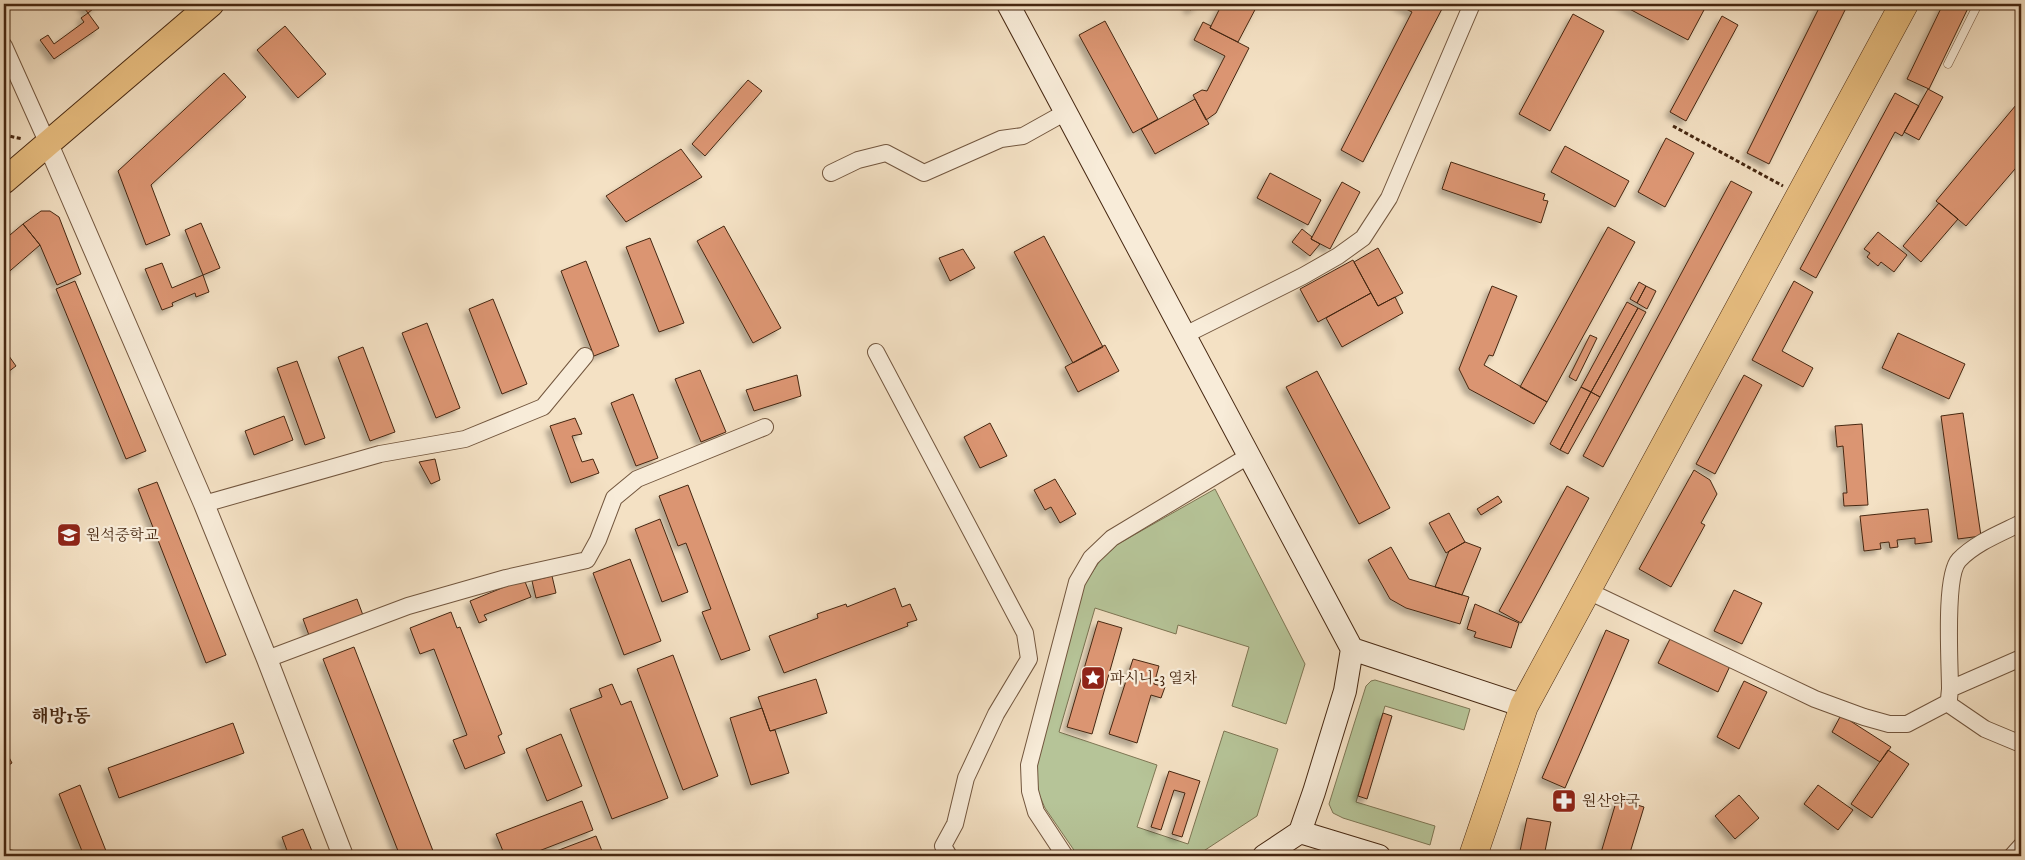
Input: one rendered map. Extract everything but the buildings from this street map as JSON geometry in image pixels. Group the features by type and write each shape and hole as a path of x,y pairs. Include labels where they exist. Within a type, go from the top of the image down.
{"highway":[{"path":"1473,856 1524,706 1588,591 1904,4"}],"main road":[{"path":"4,181 211,4"},
{"path":"1008,4 1352,649 1345,691 1300,832 1264,856"},
{"path":"1352,649 1524,706"},
{"path":"1300,832 1379,856"}],"street":[{"path":"1185,335 1303,276 1338,256 1363,238 1393,190 1472,4"},
{"path":"4,46 204,504 267,659 343,856"},
{"path":"831,173 858,160 886,153 924,173 1001,138 1023,136 1066,112"},
{"path":"876,352 1025,633 1029,659 996,714 966,778 955,824 943,846 949,856"},
{"path":"204,504 380,454 465,439 543,407 585,356"},
{"path":"267,659 408,606 506,578 587,560 598,540 614,498 637,479 765,427"},
{"path":"1065,856 1036,812 1030,791 1029,765 1077,582 1091,558 1112,538 1250,455"},
{"path":"2021,522 1975,547 1958,561 1955,567 1950,597 1949,696 1986,728 2021,744"},
{"path":"1588,591 1815,700 1889,724 1907,724 1949,696 2021,658"},
{"path":"2012,856 2021,846"}],"lane":[{"path":"1948,64 1978,4"}],"path":[{"path":"1673,126 1801,196"}],"green space":[{"path":"1215,489 1305,664 1286,724 1232,706 1249,647 1178,625 1176,634 1095,608 1059,732 1157,765 1137,827 1188,844 1224,731 1278,749 1257,816 1196,856 1078,856 1045,808 1038,792 1036,766 1082,588 1101,559 1118,544"},
{"path":"1375,680 1470,709 1464,730 1385,706 1356,802 1435,826 1430,845 1343,818 1333,813 1329,804 1366,686"}],"place":[{"name":"원석중학교","path":"69,535"},
{"name":"파시니-3 열차","path":"1093,678"},
{"name":"원산약국","path":"1564,801"}],"district":[{"name":"해방1동","path":"61,717"}]}
